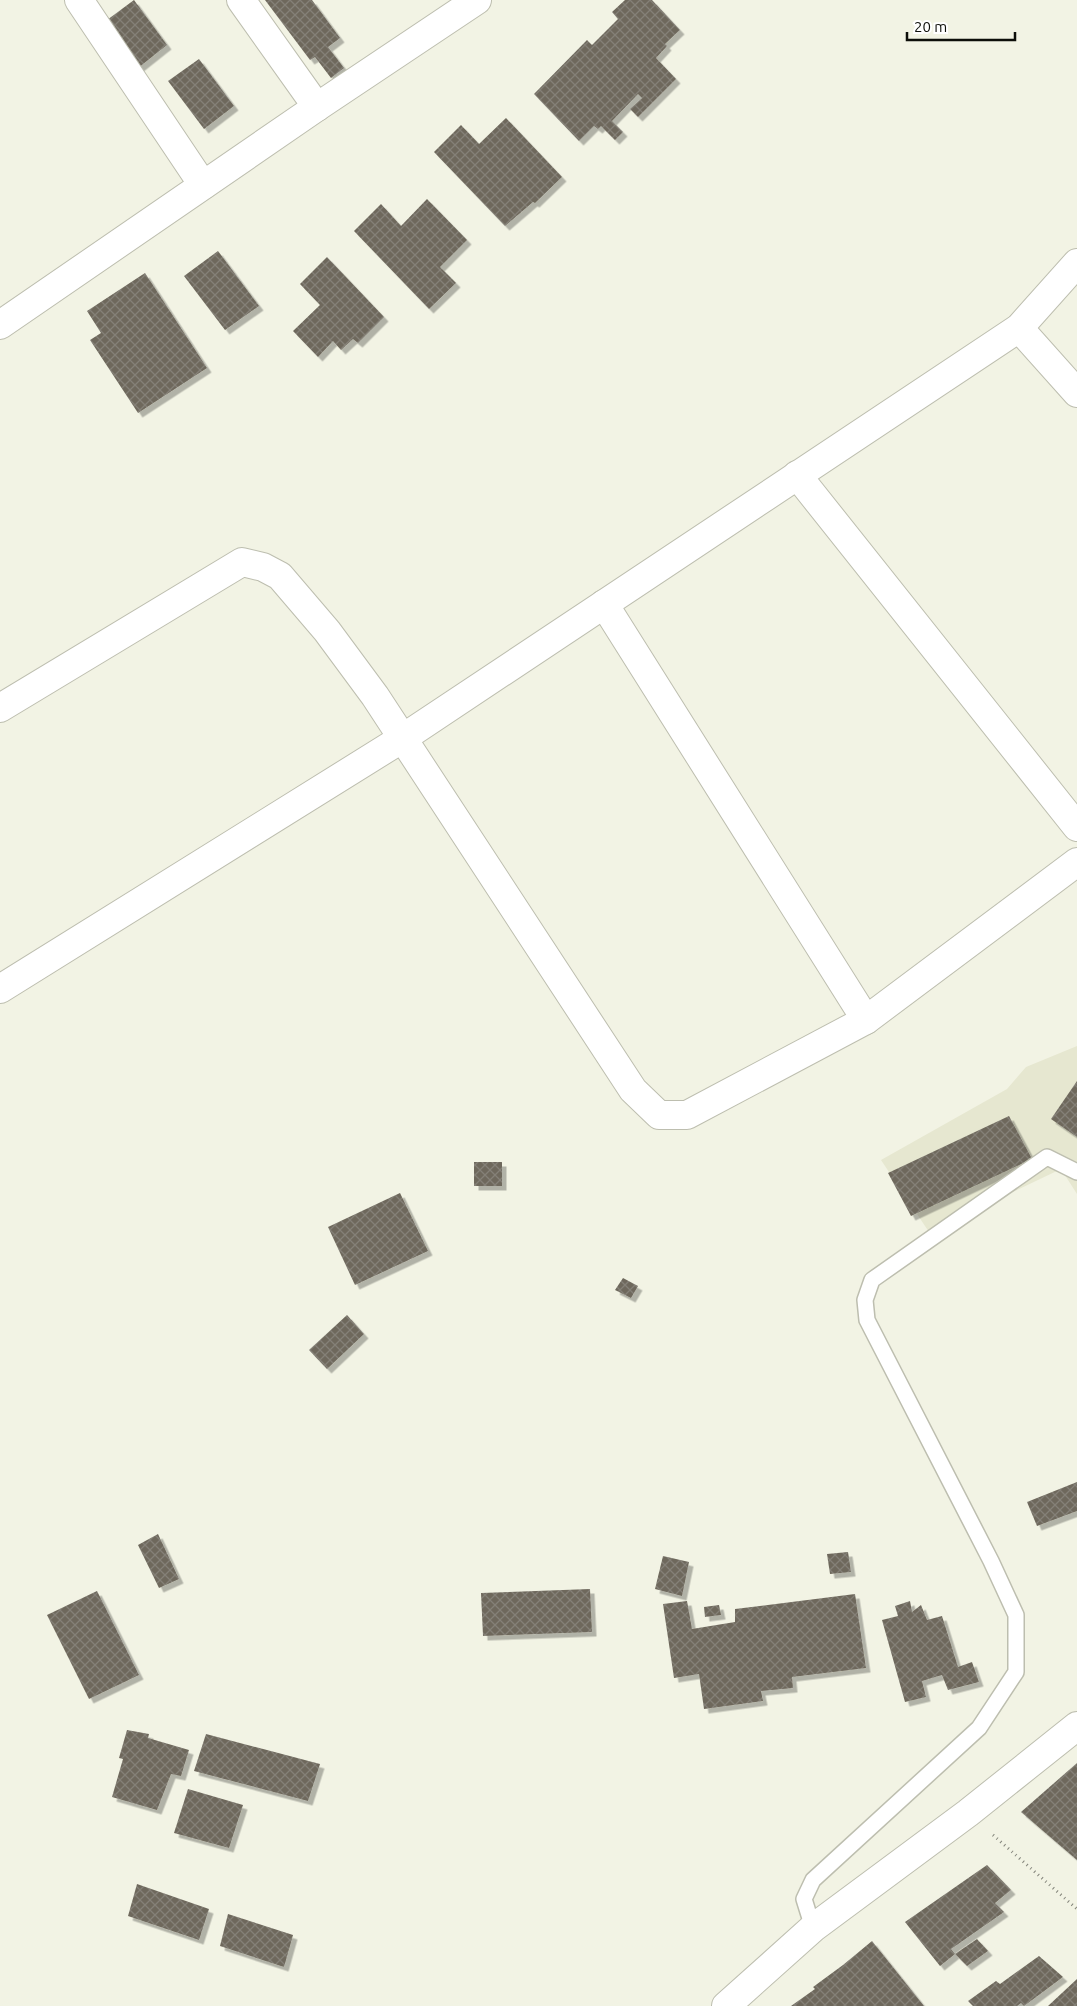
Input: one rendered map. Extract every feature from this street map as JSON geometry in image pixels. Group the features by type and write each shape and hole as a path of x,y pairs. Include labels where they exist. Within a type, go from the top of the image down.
{"street":[{"path":"79,0 203,185"},
{"path":"242,0 317,106"},
{"path":"0,325 317,106 477,0"},
{"path":"0,989 403,738 1019,328 1077,263"},
{"path":"1019,328 1077,393"},
{"path":"798,475 1077,827"},
{"path":"0,708 242,562 263,567 280,576 327,631 375,696 633,1090 659,1115 687,1115 866,1020 1077,862"},
{"path":"604,604 866,1020"},
{"path":"726,2006 813,1928 968,1813 1077,1726"}],"lane":[{"path":"813,1928 804,1899 813,1880 979,1728 1016,1672 1016,1615 991,1560 867,1320 865,1300 872,1280 1047,1156 1077,1172"}],"path":[{"path":"968,1813 1077,1909"}],"shaded area":[{"path":"1077,1046 1077,1194 1061,1169 929,1232 881,1160 1007,1089 1026,1067"}],"building":[{"path":"134,0 167,45 138,68 103,23"},
{"path":"265,0 312,0 340,38 328,47 344,68 331,78 315,57 310,60"},
{"path":"625,0 652,0 680,30 665,44 667,46 656,58 676,79 638,117 630,109 642,98 638,94 612,121 623,132 615,140 601,126 598,129 594,126 579,141 534,94 587,40 592,45 618,19 612,12"},
{"path":"199,59 234,106 204,129 168,81"},
{"path":"506,118 562,177 535,203 533,202 505,226 434,152 461,125 479,144"},
{"path":"427,199 467,240 440,267 456,283 429,309 354,231 381,204 401,226"},
{"path":"218,251 259,306 225,330 184,276"},
{"path":"327,257 384,317 358,343 353,339 341,350 333,341 318,357 293,331 320,305 300,284"},
{"path":"145,273 207,368 138,413 90,340 101,333 87,311"},
{"path":"1077,1081 1077,1137 1051,1119"},
{"path":"1009,1116 1032,1159 911,1216 888,1173"},
{"path":"474,1162 502,1162 502,1186 474,1186"},
{"path":"400,1193 428,1251 355,1285 328,1227"},
{"path":"623,1278 638,1286 631,1298 615,1290"},
{"path":"347,1315 364,1334 327,1369 309,1350"},
{"path":"1077,1482 1077,1511 1037,1526 1027,1502"},
{"path":"158,1534 179,1579 159,1588 138,1545"},
{"path":"848,1552 851,1572 830,1574 827,1554"},
{"path":"663,1556 689,1562 682,1596 655,1589"},
{"path":"590,1589 592,1632 483,1636 481,1593"},
{"path":"97,1591 139,1675 89,1699 47,1615"},
{"path":"855,1594 866,1668 792,1677 793,1688 761,1691 763,1701 704,1709 699,1674 674,1678 663,1604 687,1601 692,1629 735,1622 735,1609"},
{"path":"910,1601 912,1612 921,1605 927,1620 942,1616 958,1667 972,1662 979,1682 948,1690 942,1675 922,1681 926,1697 905,1702 882,1620 898,1616 895,1606"},
{"path":"719,1605 721,1615 705,1617 704,1607"},
{"path":"127,1730 149,1734 148,1738 189,1750 181,1776 171,1774 157,1810 112,1797 123,1759 119,1758"},
{"path":"206,1734 320,1764 308,1801 194,1771"},
{"path":"1077,1763 1077,1860 1021,1812"},
{"path":"188,1789 243,1805 229,1848 174,1833"},
{"path":"987,1865 1011,1890 995,1903 1004,1912 951,1949 955,1954 940,1966 905,1922"},
{"path":"137,1884 209,1909 199,1940 128,1916"},
{"path":"228,1914 293,1935 284,1967 220,1946"},
{"path":"977,1939 988,1951 967,1966 955,1954"},
{"path":"872,1941 924,2006 791,2006 815,1989 813,1987"},
{"path":"1039,1956 1063,1977 1024,2006 1021,2003 1017,2006 973,2006 968,2001 996,1981 1000,1984"},
{"path":"1077,1979 1077,2006 1048,2006"}]}
